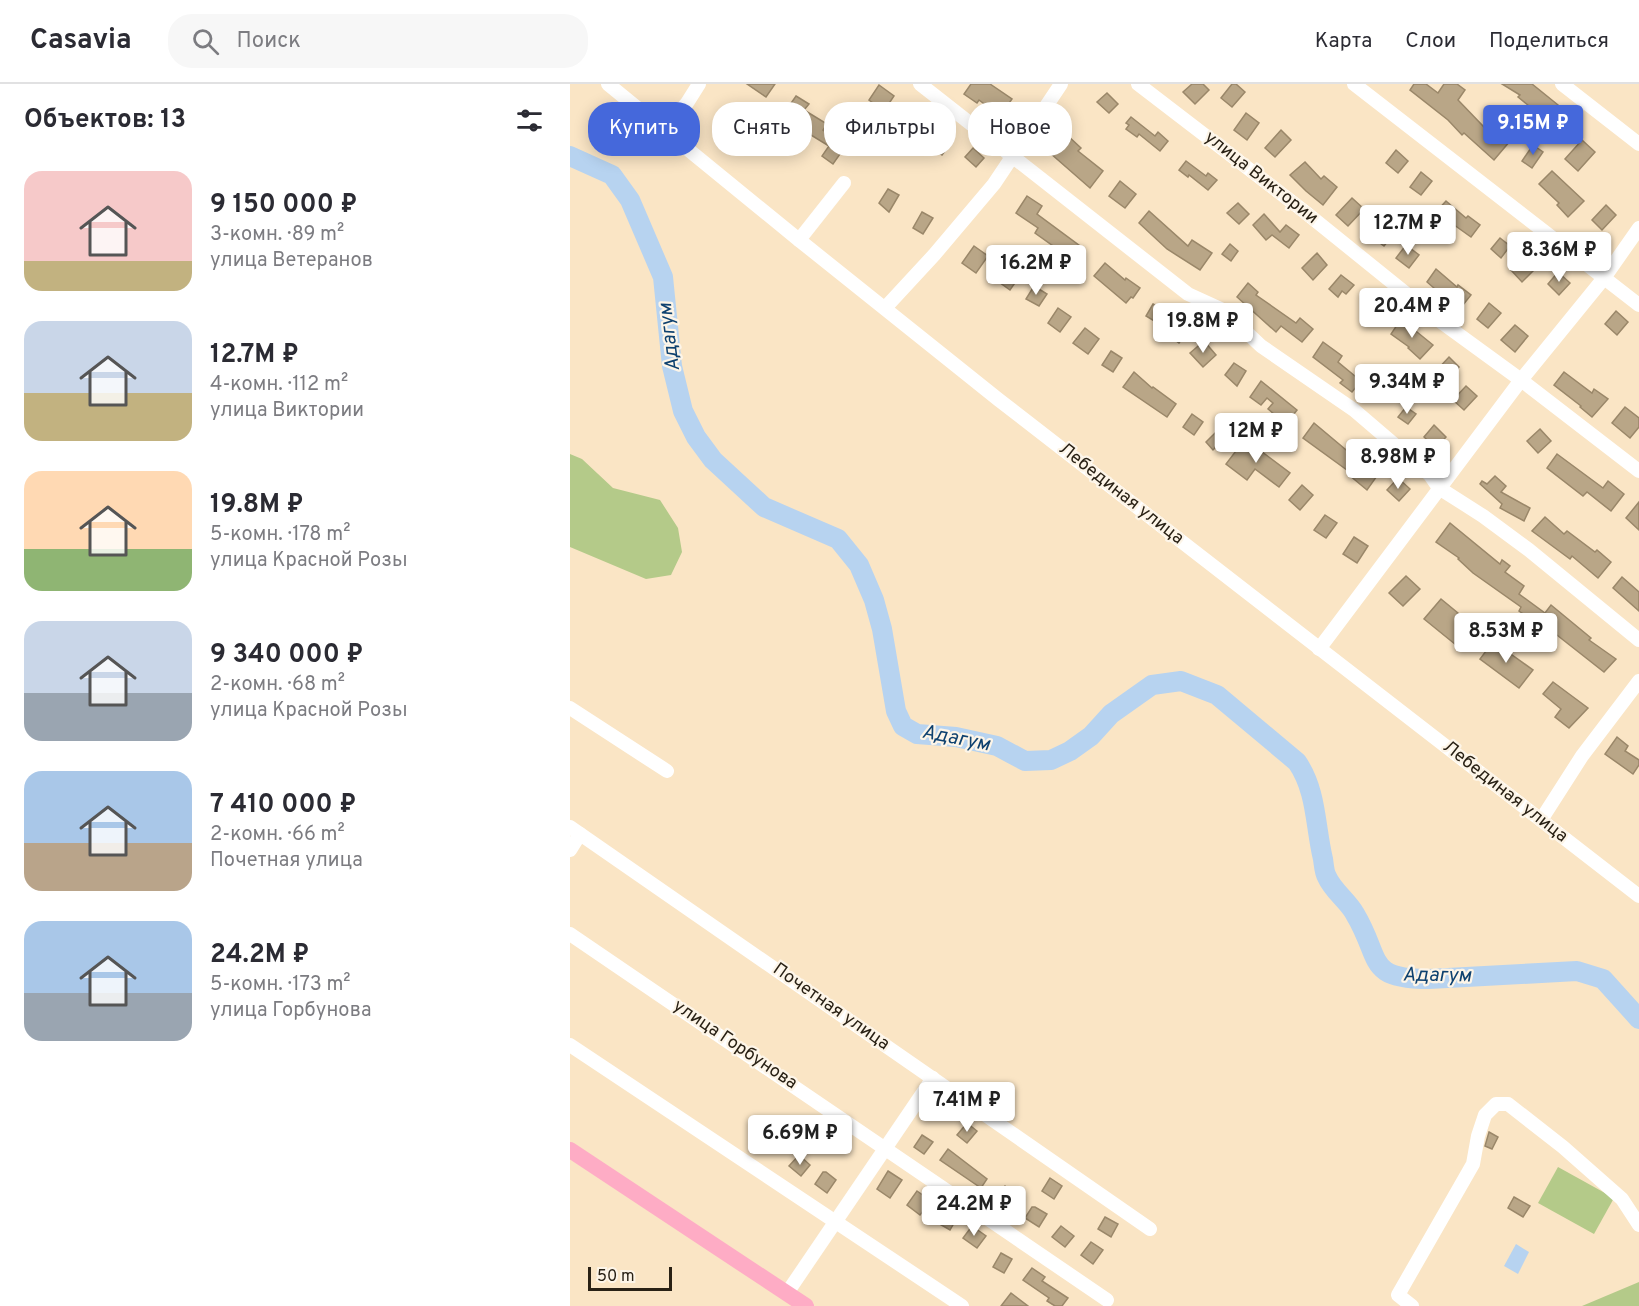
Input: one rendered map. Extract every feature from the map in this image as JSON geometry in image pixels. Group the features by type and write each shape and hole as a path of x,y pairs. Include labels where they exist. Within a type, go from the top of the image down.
{"main road":[{"path":"570,1150 806,1306"}],"street":[{"path":"686,102 699,84"},
{"path":"920,84 1188,294 1223,310 1261,346 1354,410 1430,475 1439,488 1483,516 1529,550 1639,640"},
{"path":"885,308 934,255 994,184 1061,84"},
{"name":"улица Виктории","path":"1138,84 1305,212 1440,321 1639,471"},
{"path":"1354,84 1639,305"},
{"path":"1562,84 1639,144"},
{"name":"Лебединая улица","path":"616,86 634,102"},
{"name":"Лебединая улица","path":"696,156 999,400 1639,896"},
{"path":"798,240 844,183"},
{"path":"1319,649 1521,380 1604,278 1639,228"},
{"path":"1541,819 1582,756 1639,681"},
{"path":"570,708 667,771"},
{"path":"570,850 575,831"},
{"name":"Почетная улица","path":"575,831 1150,1229"},
{"name":"улица Горбунова","path":"570,934 1107,1300"},
{"path":"570,1045 962,1306"},
{"path":"787,1293 933,1078"},
{"path":"1412,1306 1398,1295 1473,1164 1478,1136 1485,1115 1496,1104 1508,1104 1563,1147 1622,1199 1639,1226"}],"green space":[{"path":"570,454 582,459 613,488 660,500 678,528 682,552 671,575 646,579 570,547"},
{"path":"1558,1167 1614,1198 1594,1234 1538,1203"},
{"path":"1639,1282 1639,1306 1582,1306"}],"water":[{"path":"1516,1244 1529,1252 1518,1274 1504,1266"}],"building":[{"path":"747,84 775,84 766,97"},
{"path":"971,84 990,84 1012,99 1010,102 982,102 979,100 976,102 964,94"},
{"path":"1192,84 1203,84 1209,90 1195,104 1183,92"},
{"path":"1232,84 1236,84 1245,92 1232,107 1221,98"},
{"path":"1414,84 1426,84 1438,93 1444,84 1457,84 1465,90 1458,100 1484,127 1487,123 1510,141 1494,160 1410,90"},
{"path":"1502,84 1532,84 1568,113 1556,128 1518,97 1520,95"},
{"path":"879,85 894,96 890,102 869,100"},
{"path":"1107,93 1118,104 1109,113 1097,102"},
{"path":"796,96 806,102 792,102"},
{"path":"1246,113 1259,123 1247,140 1234,130"},
{"path":"812,115 824,122 824,143 812,136"},
{"path":"1131,117 1155,136 1158,132 1168,141 1160,151 1139,134 1137,137 1126,129 1129,125 1126,123"},
{"path":"1281,130 1291,140 1275,157 1265,148"},
{"path":"1072,140 1081,148 1078,151 1103,171 1090,188 1053,156 1072,156"},
{"path":"1582,140 1595,152 1578,171 1565,159"},
{"path":"1533,145 1543,152 1532,168 1522,161"},
{"path":"1396,150 1408,161 1398,173 1386,163"},
{"path":"824,153 824,156 839,156 833,164 822,156"},
{"path":"968,154 968,156 984,158 976,167 965,157"},
{"path":"1186,161 1206,176 1208,173 1217,180 1208,190 1179,170"},
{"path":"1305,162 1321,179 1324,176 1337,187 1323,205 1290,175"},
{"path":"1552,171 1584,201 1568,217 1557,205 1559,203 1539,184"},
{"path":"1421,172 1432,181 1421,195 1410,187"},
{"path":"1120,181 1136,194 1125,208 1109,196"},
{"path":"888,189 899,195 889,212 879,203"},
{"path":"1027,196 1042,206 1037,214 1080,246 1070,258 1035,233 1038,228 1016,213"},
{"path":"1352,198 1364,209 1348,226 1336,215"},
{"path":"1446,201 1466,218 1468,216 1480,225 1471,237 1436,212"},
{"path":"1238,203 1249,214 1239,224 1227,213"},
{"path":"1606,205 1616,215 1602,230 1592,220"},
{"path":"1149,211 1188,246 1192,240 1212,253 1200,270 1167,249 1139,223"},
{"path":"922,212 933,218 923,234 913,228"},
{"path":"1264,214 1280,232 1286,225 1299,235 1289,248 1272,235 1266,240 1253,225"},
{"path":"1388,214 1401,225 1384,246 1373,238 1383,227 1380,224"},
{"path":"1500,238 1510,246 1501,258 1491,249"},
{"path":"1230,244 1238,251 1231,261 1222,254"},
{"path":"1406,245 1419,255 1409,268 1396,258"},
{"path":"974,246 988,256 976,273 962,263"},
{"path":"1317,253 1327,265 1313,280 1302,268"},
{"path":"1521,258 1533,271 1522,282 1510,269"},
{"path":"1105,263 1125,280 1126,278 1140,288 1126,303 1094,276"},
{"path":"1008,269 1019,277 1010,290 999,282"},
{"path":"1436,269 1457,287 1458,285 1471,295 1459,310 1427,282"},
{"path":"1558,272 1570,283 1559,295 1548,284"},
{"path":"1341,275 1354,285 1346,294 1342,291 1338,297 1329,289"},
{"path":"1248,283 1258,292 1256,295 1296,323 1300,318 1313,329 1302,342 1281,326 1276,332 1237,297"},
{"path":"1034,286 1047,294 1039,306 1026,299"},
{"path":"1375,296 1390,306 1376,323 1363,313"},
{"path":"1489,303 1501,313 1488,328 1477,319"},
{"path":"1153,304 1167,312 1166,314 1188,330 1179,343 1168,335 1171,331 1146,316"},
{"path":"1058,308 1071,317 1060,332 1048,323"},
{"path":"1616,311 1628,322 1617,335 1605,324"},
{"path":"1401,319 1433,345 1420,359 1409,347 1391,334"},
{"path":"1515,325 1528,336 1515,352 1501,340"},
{"path":"1085,328 1099,339 1088,354 1073,343"},
{"path":"1204,341 1216,355 1203,367 1190,353"},
{"path":"1323,342 1342,356 1338,362 1361,381 1352,392 1340,383 1343,380 1313,357"},
{"path":"1111,351 1122,358 1113,372 1102,365"},
{"path":"1449,357 1459,367 1446,381 1436,371"},
{"path":"1234,363 1246,371 1237,386 1225,375"},
{"path":"1134,372 1152,388 1176,404 1167,417 1123,387"},
{"path":"1564,372 1592,393 1594,389 1608,399 1592,417 1554,385"},
{"path":"1261,381 1297,410 1286,424 1268,409 1273,403 1267,398 1261,405 1250,397"},
{"path":"1466,386 1477,396 1464,410 1453,400"},
{"path":"1406,407 1416,414 1408,424 1398,417"},
{"path":"1625,407 1639,418 1639,427 1630,438 1612,423"},
{"path":"1192,414 1203,422 1194,435 1183,427"},
{"path":"1314,423 1377,476 1367,490 1349,475 1351,473 1303,438"},
{"path":"1434,425 1446,437 1436,448 1424,437"},
{"path":"1220,428 1227,436 1213,450 1206,442"},
{"path":"1540,429 1551,441 1538,453 1527,441"},
{"path":"1245,439 1290,473 1279,487 1255,469 1247,480 1226,464"},
{"path":"1557,454 1603,488 1608,481 1624,494 1611,511 1587,492 1583,496 1547,468"},
{"path":"1495,476 1506,486 1501,492 1530,508 1524,521 1500,508 1502,504 1480,484 1482,481 1487,484"},
{"path":"1398,478 1410,489 1399,501 1387,490"},
{"path":"1302,485 1313,495 1300,510 1289,500"},
{"path":"1639,502 1639,530 1626,518"},
{"path":"1325,515 1337,523 1326,538 1314,530"},
{"path":"1545,517 1564,534 1567,531 1611,562 1598,578 1572,556 1570,559 1532,531"},
{"path":"1450,523 1500,564 1502,560 1510,566 1505,572 1524,586 1519,594 1545,613 1551,605 1591,638 1589,640 1616,659 1604,672 1534,617 1532,620 1519,611 1521,607 1473,573 1459,558 1436,542"},
{"path":"1354,537 1368,546 1357,563 1343,554"},
{"path":"1406,576 1420,589 1403,606 1389,593"},
{"path":"1622,577 1639,592 1639,611 1613,588"},
{"path":"1441,599 1474,630 1461,649 1424,619"},
{"path":"1495,639 1510,650 1508,652 1533,670 1519,688 1480,659"},
{"path":"1553,682 1588,708 1569,728 1555,717 1561,709 1543,694"},
{"path":"1617,737 1628,746 1625,751 1639,760 1639,765 1633,774 1605,754"},
{"path":"967,1123 977,1131 967,1143 957,1135"},
{"path":"1489,1132 1498,1137 1492,1149 1485,1146"},
{"path":"922,1135 933,1142 924,1154 914,1147"},
{"path":"948,1149 987,1179 981,1188 940,1160"},
{"path":"799,1155 810,1165 801,1176 789,1166"},
{"path":"888,1171 902,1180 890,1198 877,1189"},
{"path":"823,1172 836,1180 827,1193 815,1184"},
{"path":"1050,1178 1062,1186 1054,1199 1042,1191"},
{"path":"1005,1186 1018,1196 1009,1209 996,1199"},
{"path":"917,1191 931,1201 920,1215 907,1205"},
{"path":"1514,1197 1530,1206 1523,1217 1508,1208"},
{"path":"944,1207 958,1216 950,1230 936,1222"},
{"path":"1032,1207 1047,1214 1039,1227 1025,1218"},
{"path":"1105,1217 1118,1224 1111,1237 1098,1229"},
{"path":"972,1226 986,1236 977,1248 963,1238"},
{"path":"1061,1226 1074,1236 1065,1247 1052,1237"},
{"path":"1091,1242 1103,1250 1093,1264 1081,1255"},
{"path":"1001,1253 1012,1259 1004,1273 993,1267"},
{"path":"1032,1268 1045,1277 1042,1281 1068,1298 1062,1306 1055,1306 1047,1301 1049,1298 1023,1280"},
{"path":"1011,1293 1028,1306 1001,1306"}],"waterway":[{"name":"Адагум","path":"570,156 612,175 630,200 663,277 672,366 683,411 696,437 713,460 764,507 838,539 859,565 874,600 882,629 896,711 903,726 917,734 956,737 997,746 1025,761 1051,760 1070,751 1091,736 1111,714 1152,685 1181,681 1217,695 1297,762 1304,773 1312,797 1326,875 1355,914 1373,954 1385,970 1394,975 1429,979 1577,971 1603,979 1639,1019"}]}
